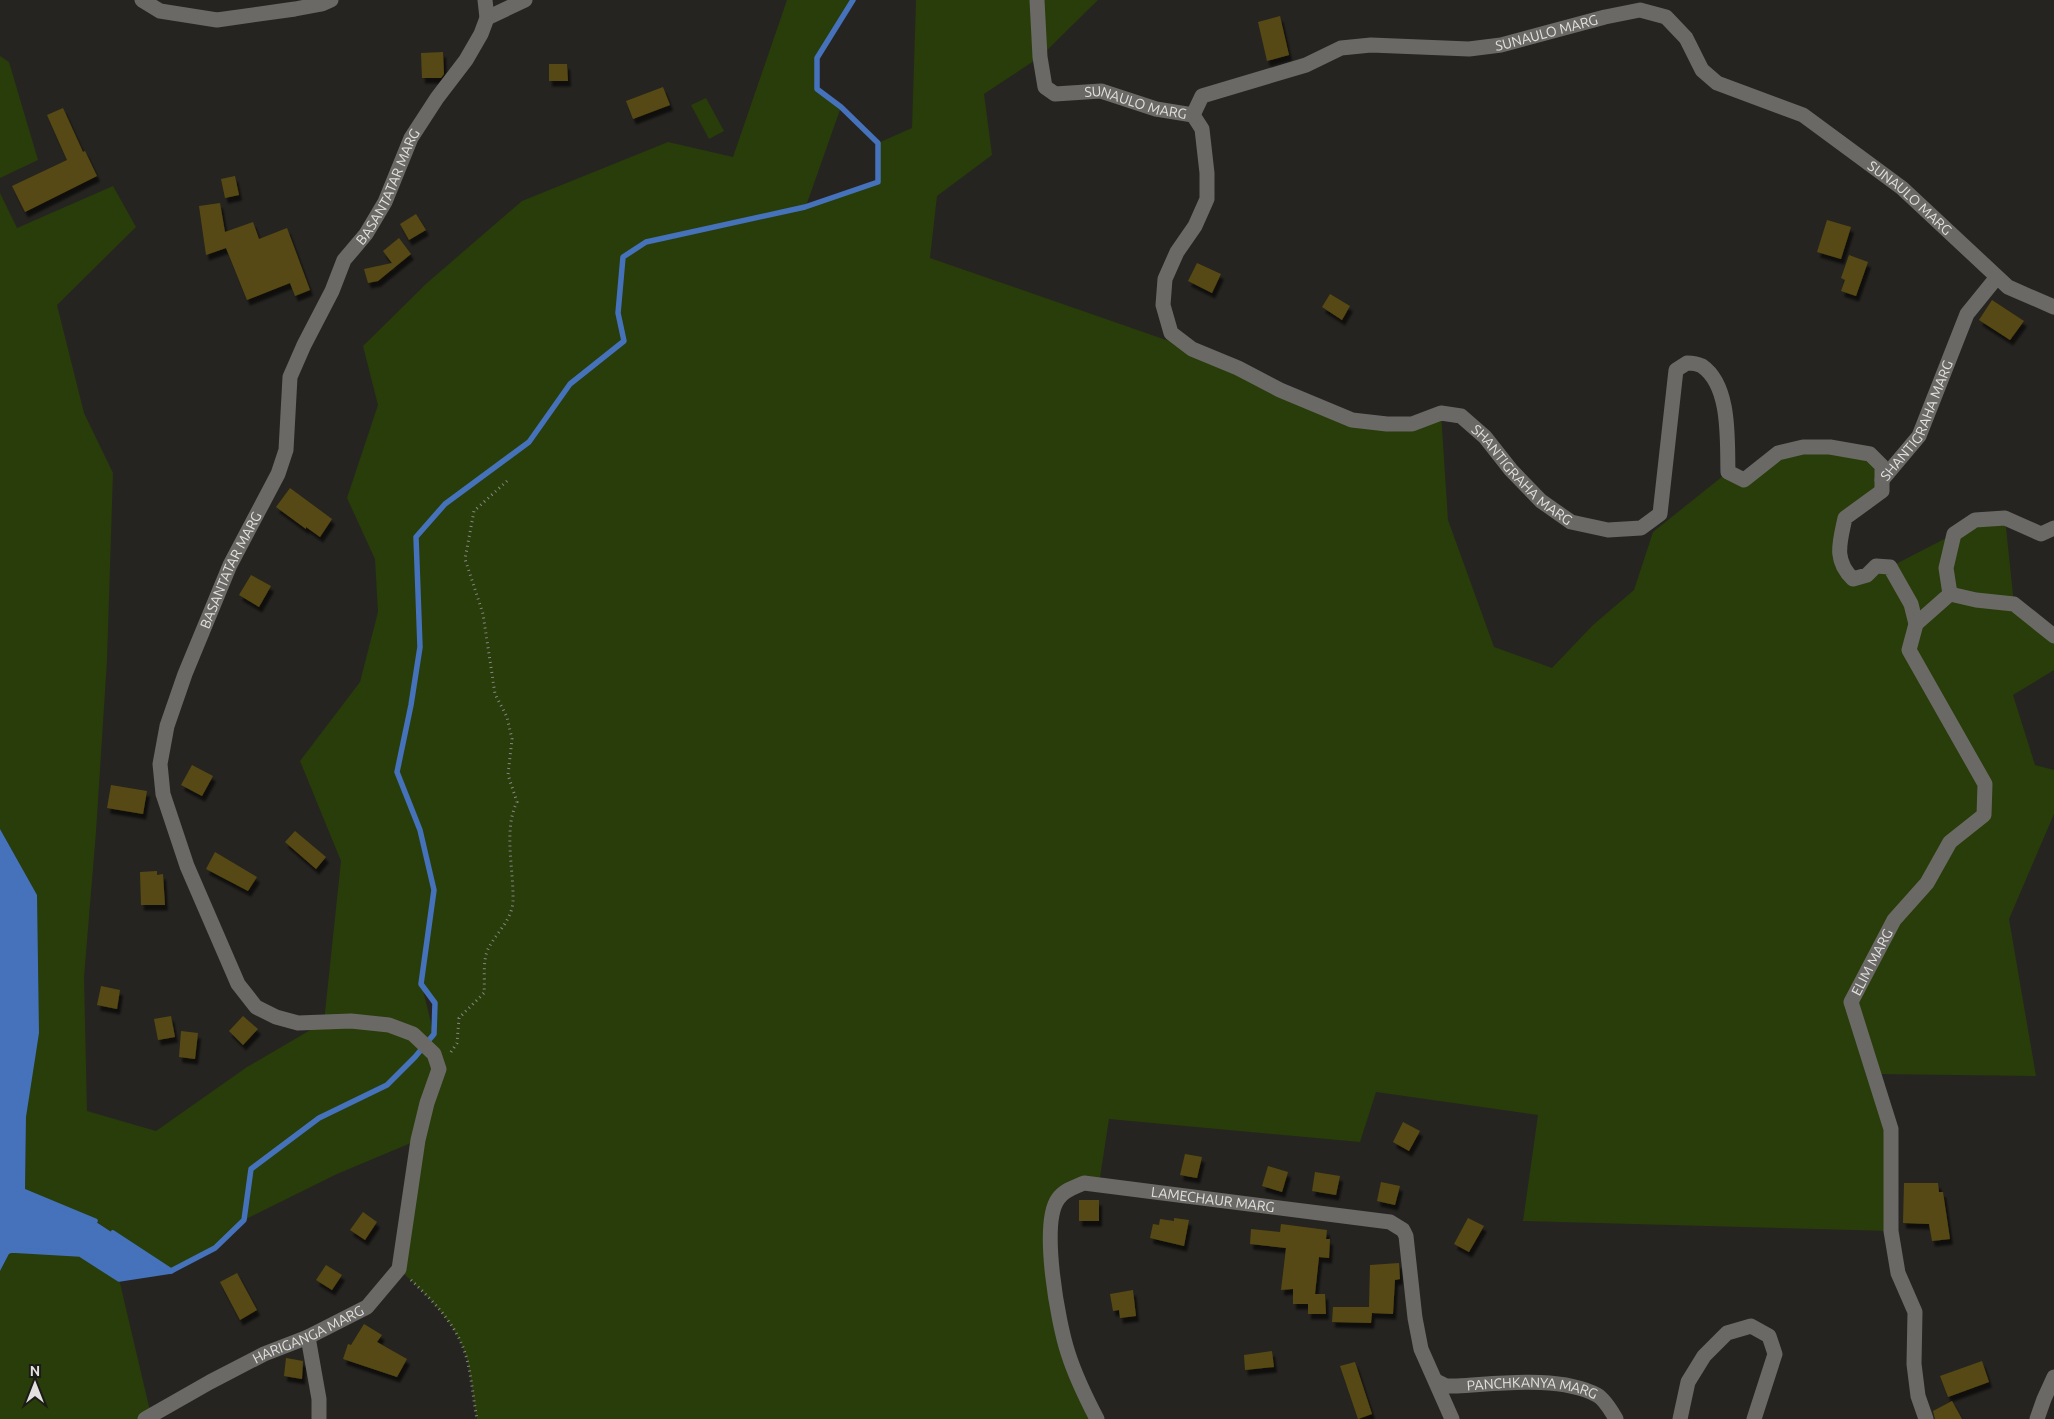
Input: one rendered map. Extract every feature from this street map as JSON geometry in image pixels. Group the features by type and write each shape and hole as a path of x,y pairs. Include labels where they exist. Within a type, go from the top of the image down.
{"street":[{"path":"142,0 160,11 217,20 295,9 322,4 331,0"},
{"name":"BASANTATAR MARG","path":"439,1069 434,1054 414,1034 389,1025 351,1021 298,1023 276,1017 256,1008 238,984 187,866 163,794 160,764 167,726 184,674 230,565 278,474 286,450 290,377 332,291 344,260 366,234 386,202 411,138 437,98 466,60 481,34 486,18 485,0"},
{"path":"486,18 525,0"},
{"name":"SUNAULO MARG","path":"1037,0 1040,57 1046,87 1055,94 1101,91 1156,109 1193,115 1202,96 1306,65 1341,48 1371,45 1469,49 1501,45 1605,17 1640,10 1666,17 1686,38 1702,70 1718,82 1803,115 1902,188 2008,287 2054,307"},
{"name":"SHANTIGRAHA MARG","path":"1193,115 1202,129 1207,173 1207,199 1194,226 1177,252 1165,278 1163,305 1170,333 1192,350 1238,368 1280,390 1352,420 1388,424 1412,424 1441,413 1461,416 1485,437 1511,470 1541,501 1571,522 1608,530 1641,528 1660,514 1676,370 1687,362 1701,366 1718,385 1727,420 1728,472 1744,480 1778,453 1803,447 1830,446 1870,454 1882,466 1882,480"},
{"name":"SHANTIGRAHA MARG","path":"1882,480 1919,436 1967,314 1997,277"},
{"path":"1882,480 1882,491 1845,518 1839,545 1842,570 1852,580 1867,575 1876,566 1890,567 1911,604 1916,624 1950,594"},
{"path":"1950,594 1946,568 1954,534 1975,520 2005,518 2041,534 2054,528"},
{"path":"1950,594 1976,600 2014,604 2054,636"},
{"name":"ELIM MARG","path":"1916,624 1909,650 1985,784 1984,815 1950,842 1927,883 1894,920 1851,1002 1891,1129 1891,1231 1898,1273 1915,1312 1914,1364 1918,1396 1926,1419"},
{"path":"399,1269 418,1140 427,1103 439,1069"},
{"name":"LAMECHAUR MARG","path":"1097,1419 1068,1352 1057,1301 1050,1231 1053,1211 1058,1199 1070,1188 1084,1183 1346,1215 1390,1222 1397,1225 1406,1236 1416,1318 1422,1349 1452,1419"},
{"name":"HARIGANGA MARG","path":"145,1419 264,1354 308,1337 367,1306 399,1269"},
{"path":"1680,1419 1688,1382 1704,1356 1727,1333 1752,1326 1769,1336 1776,1354 1754,1419"},
{"path":"308,1337 319,1399 319,1419"},
{"path":"2037,1419 2054,1377"},
{"name":"PANCHKANYA MARG","path":"1436,1381 1446,1386 1529,1381 1572,1387 1598,1396 1616,1419"}],"path":[{"path":"439,1069 457,1043 459,1018 484,993 486,954 506,923 513,902 510,847 512,812 516,802 508,775 512,739 507,717 494,694 482,614 465,559 474,511 507,480"},
{"path":"399,1269 430,1298 454,1328 465,1352 477,1419"}],"green space":[{"path":"787,0 853,0 817,58 817,89 841,107 806,206 878,182 878,143 912,128 916,0 1098,0 1040,57 984,94 992,155 937,196 930,258 1192,349 1280,390 1387,424 1441,413 1448,520 1494,647 1552,668 1593,625 1634,590 1653,532 1728,472 1744,480 1778,453 1870,454 1882,491 1845,518 1839,545 1853,579 1890,567 1954,534 2005,518 2014,604 2054,636 2054,670 2013,695 2035,765 2054,770 2054,814 2009,919 2036,1076 1875,1074 1889,1123 1891,1231 1523,1221 1538,1115 1376,1092 1360,1142 1109,1119 1099,1184 1058,1199 1057,1301 1097,1419 477,1419 468,1366 464,1350 458,1338 436,1306 399,1269 418,1140 337,1174 244,1220 215,1248 171,1271 90,1218 25,1192 26,1117 37,896 0,829 0,193 17,228 113,186 136,227 57,305 84,413 113,473 107,660 84,977 87,1111 156,1131 247,1067 324,1022 341,861 300,761 360,682 378,612 375,559 347,498 378,405 363,346 427,283 522,201 668,142 733,157","holes":["422,986 435,1003 434,1031 433,1031"]},
{"path":"0,56 9,62 38,160 0,178"},
{"path":"706,98 724,131 709,139 691,105"},
{"path":"11,1250 80,1254 119,1279 151,1415 145,1419 0,1419 0,1271"}],"water":[{"path":"0,829 37,895 39,1033 26,1117 25,1192 90,1218 171,1271 119,1279 80,1254 11,1250 0,1271"}],"building":[{"path":"1280,16 1289,55 1267,61 1258,22"},
{"path":"443,52 444,74 441,78 422,78 421,53"},
{"path":"549,64 567,64 568,81 549,81"},
{"path":"663,87 670,105 633,119 626,101"},
{"path":"63,108 83,152 85,151 97,176 25,212 12,186 67,160 47,115"},
{"path":"235,176 239,195 225,198 221,179"},
{"path":"220,203 225,232 253,222 259,239 287,228 310,290 295,296 290,283 247,300 226,248 206,255 199,206"},
{"path":"416,214 426,230 409,240 400,224"},
{"path":"1827,220 1851,227 1841,259 1817,252"},
{"path":"399,238 411,254 378,281 368,283 364,269 392,263 383,251"},
{"path":"1849,255 1868,262 1856,296 1841,291 1845,280 1841,278"},
{"path":"1197,263 1221,274 1212,293 1188,281"},
{"path":"1330,294 1350,306 1342,320 1322,307"},
{"path":"1992,300 2024,321 2010,340 1979,320"},
{"path":"290,488 332,519 320,537 276,507"},
{"path":"251,575 271,586 259,607 239,595"},
{"path":"192,765 213,776 202,796 181,785"},
{"path":"111,785 147,791 143,814 107,808"},
{"path":"295,831 326,857 316,869 285,842"},
{"path":"215,852 257,877 248,891 206,869"},
{"path":"157,871 157,875 163,874 165,905 141,905 140,872"},
{"path":"101,986 120,990 117,1009 97,1005"},
{"path":"171,1016 175,1037 158,1040 154,1019"},
{"path":"243,1016 258,1029 243,1045 229,1031"},
{"path":"181,1031 198,1033 195,1059 179,1057"},
{"path":"1403,1122 1420,1131 1409,1151 1393,1142"},
{"path":"1185,1154 1202,1157 1197,1178 1180,1175"},
{"path":"1268,1166 1288,1172 1282,1192 1262,1186"},
{"path":"1315,1172 1340,1176 1336,1195 1312,1191"},
{"path":"1381,1182 1400,1186 1395,1205 1377,1201"},
{"path":"1904,1183 1938,1183 1939,1192 1943,1192 1950,1239 1932,1241 1929,1224 1903,1223"},
{"path":"1079,1200 1099,1200 1099,1221 1079,1221"},
{"path":"363,1212 377,1222 365,1240 350,1230"},
{"path":"1174,1218 1189,1220 1184,1246 1150,1238 1153,1224 1159,1225 1160,1219 1174,1221"},
{"path":"1468,1218 1484,1226 1469,1252 1454,1244"},
{"path":"1281,1224 1327,1230 1326,1239 1330,1239 1329,1258 1319,1257 1315,1294 1325,1294 1326,1314 1308,1314 1308,1304 1293,1304 1293,1289 1281,1290 1286,1248 1250,1244 1251,1229 1280,1232"},
{"path":"1399,1263 1400,1279 1395,1280 1393,1314 1372,1313 1371,1323 1332,1322 1333,1307 1369,1307 1370,1265"},
{"path":"326,1265 342,1275 332,1290 316,1280"},
{"path":"237,1273 257,1310 240,1320 220,1282"},
{"path":"1133,1290 1136,1316 1120,1318 1119,1310 1113,1311 1110,1294"},
{"path":"364,1324 382,1335 377,1342 407,1359 397,1377 343,1359 348,1344 351,1345"},
{"path":"1272,1351 1274,1367 1245,1370 1244,1355"},
{"path":"286,1358 303,1361 302,1379 284,1376"},
{"path":"1982,1361 1989,1382 1948,1397 1940,1376"},
{"path":"1355,1362 1372,1414 1358,1419 1340,1366"},
{"path":"1952,1401 1962,1419 1935,1419 1933,1411"}],"waterway":[{"path":"113,1233 171,1271 215,1248 244,1220 251,1169 319,1118 387,1085 415,1057 434,1034 435,1003 421,984 434,890 420,830 397,772 411,705 420,647 416,537 445,504 529,442 570,384 624,341 618,313 623,257 646,242 805,207 878,182 878,143 841,107 817,89 817,58 853,0"},
{"path":"18,1189 95,1221"},
{"path":"0,1255 11,1250 80,1254 119,1279 171,1271"}]}
